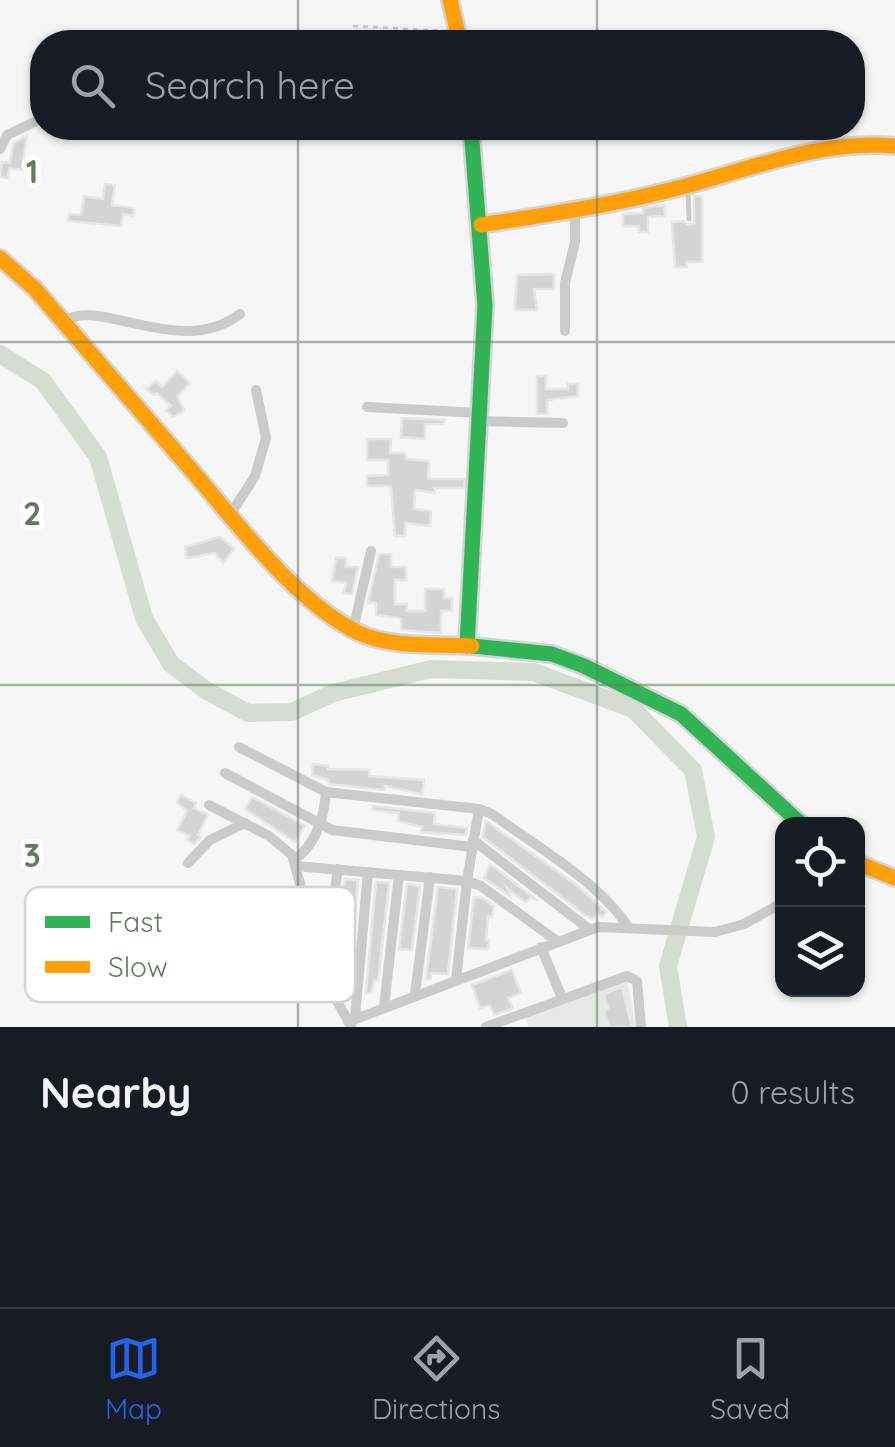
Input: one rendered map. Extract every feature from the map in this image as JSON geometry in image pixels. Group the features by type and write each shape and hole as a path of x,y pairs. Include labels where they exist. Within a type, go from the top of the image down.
{"street":[{"path":"450,0 457,30"},
{"path":"0,149 7,135 30,124"},
{"path":"467,646 485,306 472,140"},
{"path":"481,225 688,187 844,148 881,143 895,146"},
{"path":"565,331 565,283 575,242 575,210"},
{"path":"0,258 23,277 230,516 293,583 331,616 353,630 392,641 522,648 552,654 607,676 691,722 794,817"},
{"path":"63,322 81,313 182,332 220,326 240,314"},
{"path":"230,516 255,476 264,450 266,425 256,390"},
{"path":"367,407 562,423"},
{"path":"353,630 370,551"},
{"path":"239,747 326,792 478,809 492,814 584,882 616,910 628,927"},
{"path":"225,774 342,833 472,844 589,929"},
{"path":"295,863 312,844 326,792"},
{"path":"209,805 279,843 295,863 301,887"},
{"path":"456,980 478,809"},
{"path":"188,863 210,840 245,823"},
{"path":"295,863 466,881 480,886 557,941"},
{"path":"865,866 895,878"},
{"path":"335,887 338,868"},
{"path":"355,987 368,872"},
{"path":"384,1006 399,874"},
{"path":"416,994 430,878"},
{"path":"351,1022 589,929 607,926 694,932 728,930 775,906"},
{"path":"540,947 562,998"},
{"path":"486,1027 627,976 633,977 639,992 642,1027"},
{"path":"519,1013 524,1027"}],"lane":[{"path":"688,187 690,219"}],"path":[{"path":"352,26 418,30"}],"shaded area":[{"path":"627,980 636,1027 529,1027 525,1016"}],"building":[{"path":"27,135 23,162 35,164 34,172 10,168 7,178 0,177 2,162 10,163 13,144"},
{"path":"105,184 115,185 112,205 134,208 133,216 123,214 121,226 68,221 69,214 81,215 84,196 103,199"},
{"path":"694,196 702,196 702,262 675,267 672,222 694,223"},
{"path":"664,205 665,216 648,217 648,232 639,232 639,226 623,226 623,214 643,213 643,208"},
{"path":"554,274 554,289 534,289 537,310 515,310 517,275"},
{"path":"177,371 190,383 177,396 184,410 173,417 166,410 171,406 146,389 156,381 162,387"},
{"path":"537,376 546,376 546,389 568,389 568,384 578,384 578,396 547,400 547,414 537,414"},
{"path":"402,418 444,420 443,424 425,424 425,439 401,437"},
{"path":"367,439 391,439 390,453 405,453 406,459 429,461 428,479 465,479 464,488 434,488 435,493 415,490 414,509 431,511 430,526 405,523 405,536 395,536 391,486 367,486 367,476 388,475 388,460 367,460"},
{"path":"220,537 234,548 223,563 215,553 187,558 185,547"},
{"path":"379,554 391,554 391,567 406,567 406,580 395,580 395,604 407,604 407,611 425,611 425,589 444,589 444,598 452,598 452,611 441,611 441,633 401,630 401,618 376,615 376,603 368,603"},
{"path":"336,558 346,558 346,567 358,567 352,594 344,593 346,583 332,581"},
{"path":"313,764 328,769 370,770 369,776 424,780 422,794 385,786 384,790 329,784 329,780 312,775"},
{"path":"181,795 208,815 198,835 201,837 194,844 187,840 190,836 177,830 187,811 177,802"},
{"path":"252,797 305,826 295,842 245,809"},
{"path":"373,806 435,813 434,824 467,828 466,835 421,832 422,827 398,821 399,813 372,810"},
{"path":"486,821 579,887 606,912 593,919 585,915 483,837"},
{"path":"490,864 538,901 531,897 525,902 507,888 510,896 484,878"},
{"path":"345,879 358,880 355,915 355,887 344,887"},
{"path":"376,882 389,883 378,980 374,980 371,993 366,993"},
{"path":"407,884 420,886 412,950 399,949"},
{"path":"438,887 457,889 448,974 431,973 430,979 426,979"},
{"path":"474,897 494,906 492,917 488,916 488,949 468,948"},
{"path":"512,970 521,993 508,998 513,1008 494,1015 490,1005 480,1008 472,985"},
{"path":"622,987 632,1027 609,1027 604,994"}],"waterway":[{"path":"0,354 43,381 98,457 144,618 171,664 207,691 248,713 292,712 333,693 431,669 534,672 633,709 693,770 706,837 668,966 678,1027"}],"traffic: fast":[{"path":"467,646 485,306 472,140"},
{"path":"472,646 552,654 681,714 793,817"}],"traffic: slow":[{"path":"450,0 457,30"},
{"path":"481,225 647,196 810,152 838,147 895,146"},
{"path":"0,258 35,289 253,543 314,604 372,638 472,646"},
{"path":"865,866 895,878"}]}
